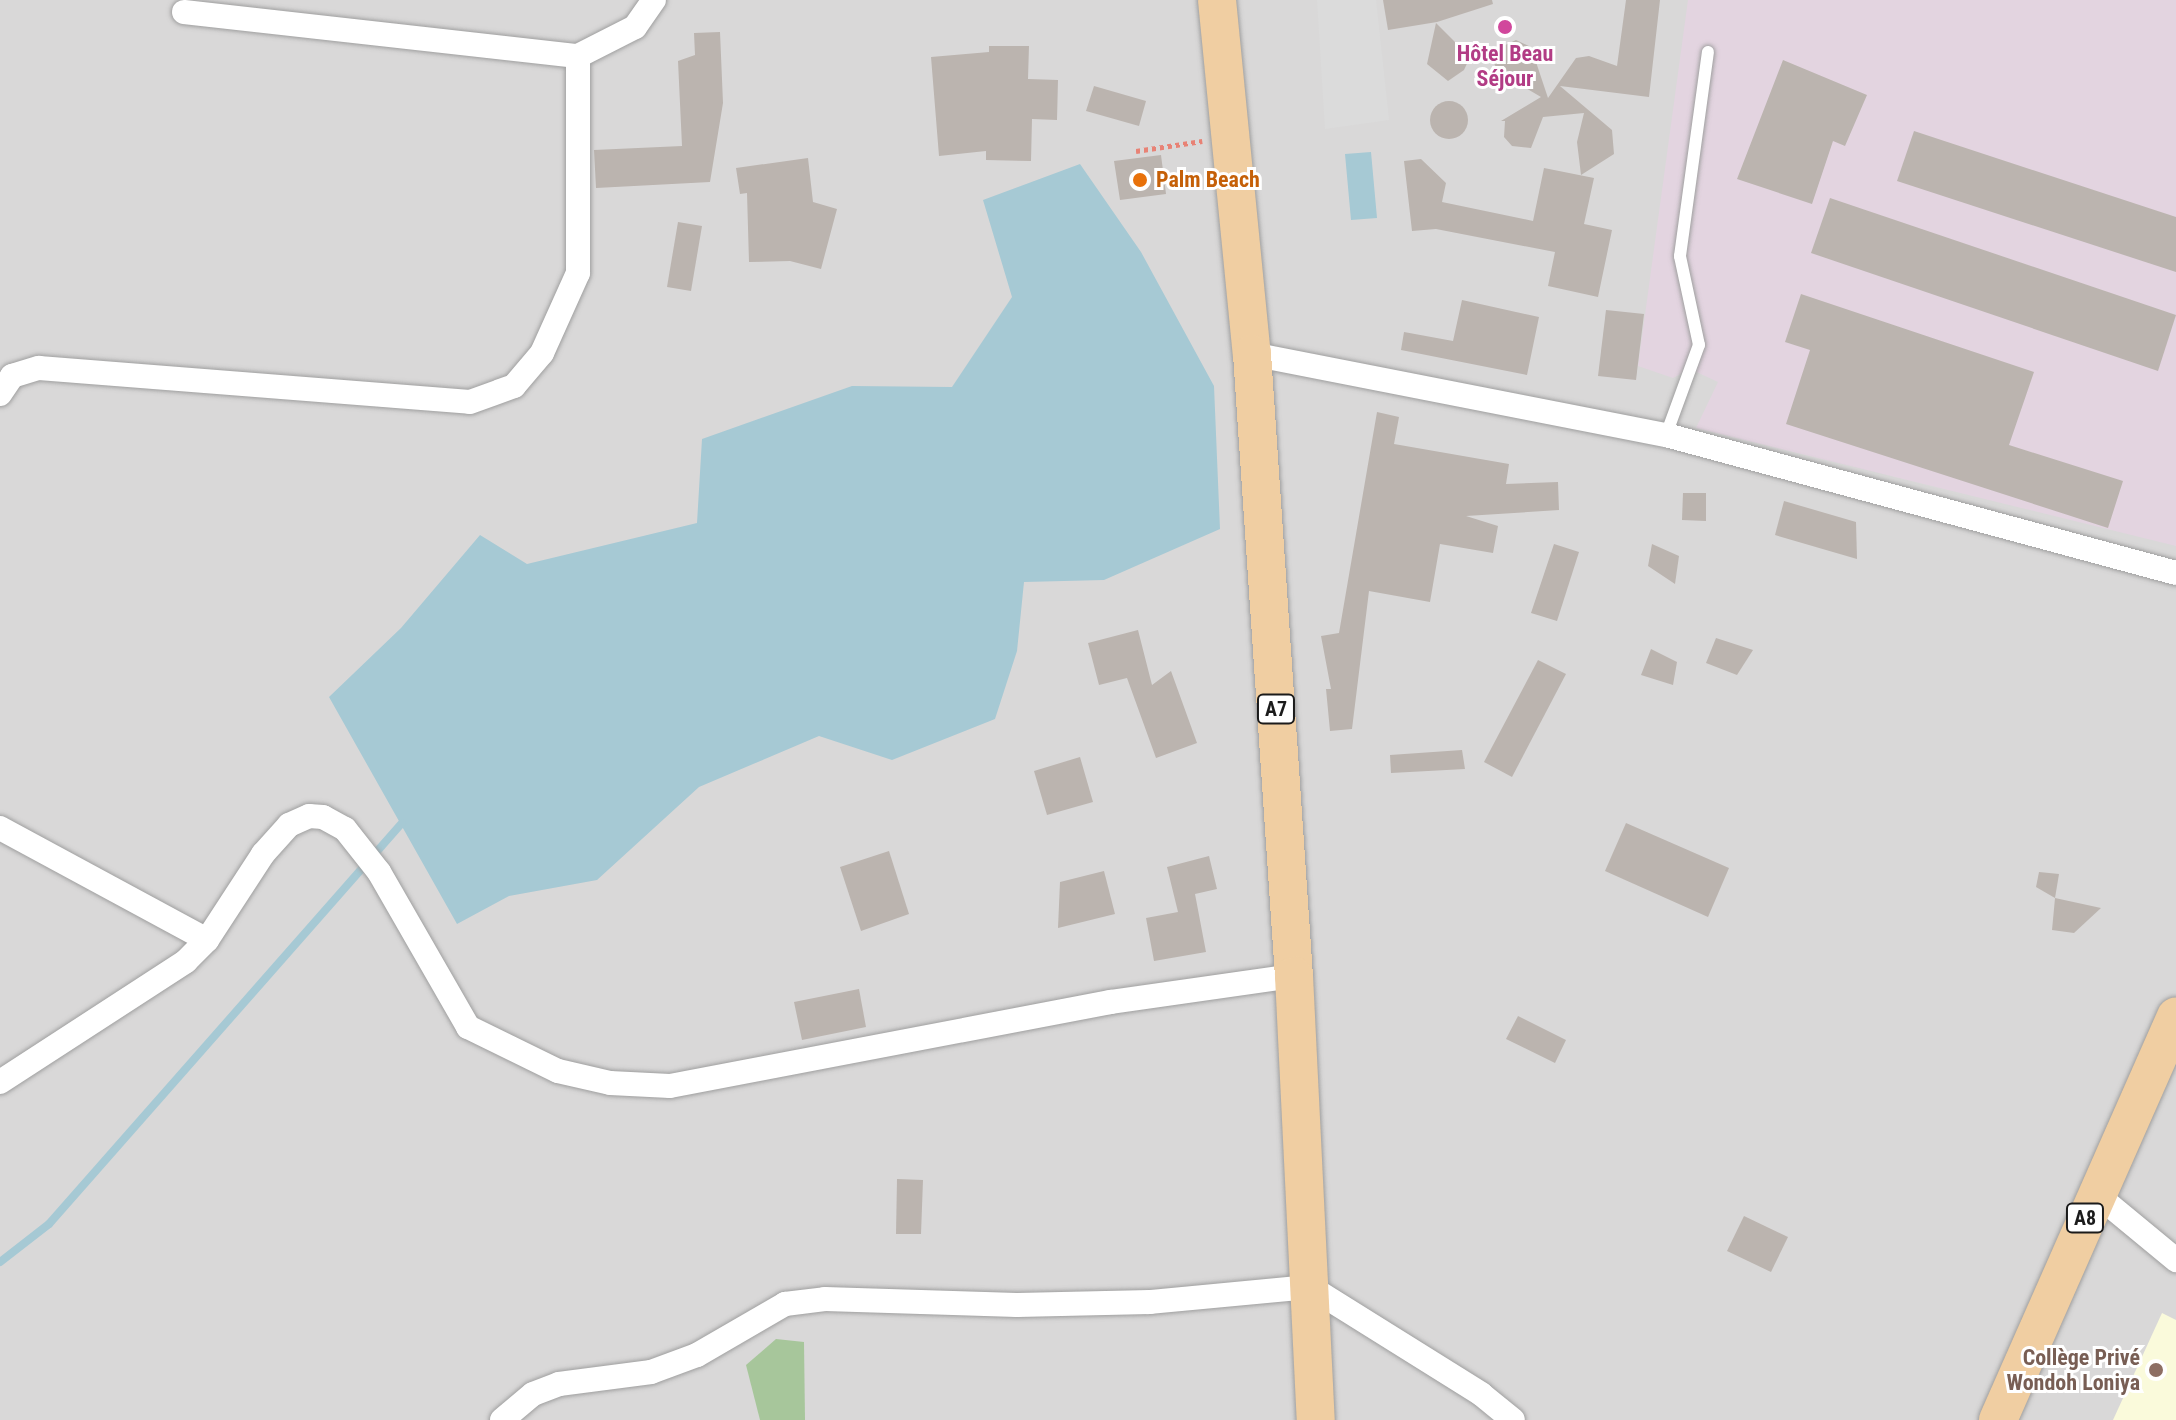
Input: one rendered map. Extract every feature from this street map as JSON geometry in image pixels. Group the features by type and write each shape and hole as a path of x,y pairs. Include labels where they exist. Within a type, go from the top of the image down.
{"main road":[{"name":"A7","path":"1217,0 1252,354 1294,976 1316,1420"},
{"name":"A8","path":"1998,1420 2176,1017"}],"street":[{"path":"184,12 578,56 635,27 654,0"},
{"path":"0,394 12,376 39,368 470,402 514,386 542,353 578,273 578,56"},
{"path":"1252,354 1666,435 2176,573"},
{"path":"0,1082 157,983 207,940 263,854 289,825 323,817 345,829 379,872 468,1027 558,1071 643,1086 841,1056 1111,1002 1294,976"},
{"path":"0,828 207,940"},
{"path":"2096,1194 2176,1260"},
{"path":"502,1420 533,1394 559,1384 651,1372 697,1355 785,1304 825,1299 1017,1305 1150,1302 1310,1287 1481,1394 1513,1420"}],"lane":[{"path":"1666,435 1699,345 1680,256 1708,52"}],"path":[{"path":"1136,151 1231,137"}],"shaded area":[{"path":"0,0 2176,0 2176,1420 0,1420"},
{"path":"1317,0 1376,0 1389,120 1325,129"},
{"path":"1688,0 2176,0 2176,546 1696,428 1718,382 1690,369 1673,378 1638,366"},
{"name":"Collège Privé Wondoh Loniya","path":"2162,1313 2176,1320 2176,1420 2113,1420"},
{"path":"776,1339 804,1342 805,1420 760,1420 746,1365"}],"water":[{"path":"1371,152 1377,218 1351,220 1345,154"},
{"path":"1080,164 1141,252 1214,386 1220,529 1104,580 1024,582 1017,651 995,719 892,760 819,736 699,787 597,880 509,896 457,924 329,697 401,628 480,535 527,564 697,523 702,439 852,386 952,387 1012,297 983,200"}],"building":[{"path":"1383,0 1492,0 1493,4 1437,22 1388,30"},
{"path":"1626,0 1660,0 1649,97 1560,86 1612,130 1614,154 1581,175 1577,142 1584,113 1543,117 1531,148 1512,146 1504,137 1505,121 1501,121 1541,97 1499,72 1492,60 1501,47 1516,40 1531,47 1548,98 1576,58 1589,56 1617,66"},
{"path":"1436,23 1470,57 1464,70 1448,81 1427,64"},
{"path":"720,32 723,103 710,182 596,188 594,150 682,146 678,61 695,55 694,33"},
{"path":"989,46 1029,46 1028,79 1058,80 1057,120 1032,119 1031,161 986,160 986,151 939,156 931,57 989,52"},
{"path":"1783,60 1867,95 1845,146 1833,141 1812,204 1737,179"},
{"path":"1094,86 1146,101 1139,126 1086,111"},
{"path":"1449,101 1462,107 1468,120 1462,133 1449,139 1436,133 1430,120 1436,107"},
{"path":"1914,131 2176,217 2176,272 1897,181"},
{"path":"1161,155 1166,194 1120,200 1114,161"},
{"path":"808,158 813,202 837,209 821,269 790,261 749,262 747,193 740,194 736,168"},
{"path":"1421,159 1446,183 1442,202 1533,221 1544,168 1594,178 1584,224 1612,230 1598,297 1548,286 1555,252 1436,229 1412,231 1404,161"},
{"path":"1830,198 2176,315 2158,371 1811,253"},
{"path":"678,222 702,226 691,291 667,287"},
{"path":"1801,294 2034,372 2009,445 2123,481 2108,528 1786,424 1810,350 1785,342"},
{"path":"1462,300 1539,317 1527,375 1401,350 1404,332 1453,341"},
{"path":"1606,310 1644,314 1636,380 1598,376"},
{"path":"1377,412 1399,417 1394,444 1509,464 1506,484 1558,482 1559,510 1466,516 1498,526 1493,553 1440,544 1430,602 1369,591 1352,729 1330,731 1326,689 1331,689 1321,636 1339,633"},
{"path":"1683,493 1706,493 1706,521 1682,520"},
{"path":"1784,501 1856,522 1857,559 1775,535"},
{"path":"1554,544 1579,552 1557,621 1531,613"},
{"path":"1652,544 1679,556 1675,584 1648,566"},
{"path":"1138,630 1152,685 1171,671 1197,743 1156,758 1127,678 1099,685 1088,643"},
{"path":"1716,638 1753,650 1737,675 1706,663"},
{"path":"1651,649 1677,662 1673,685 1641,675"},
{"path":"1538,660 1566,674 1512,777 1484,762"},
{"path":"1462,750 1465,769 1391,773 1390,755"},
{"path":"1080,757 1093,802 1047,815 1034,771"},
{"path":"1626,823 1729,868 1708,917 1605,871"},
{"path":"889,851 909,914 861,931 840,867"},
{"path":"1209,856 1217,889 1195,894 1206,952 1154,961 1146,918 1178,912 1167,867"},
{"path":"1104,871 1115,914 1058,928 1060,882"},
{"path":"2039,872 2059,874 2055,898 2036,887"},
{"path":"2055,898 2101,908 2074,933 2052,930"},
{"path":"859,989 866,1027 802,1040 794,1002"},
{"path":"1518,1016 1566,1040 1555,1063 1506,1039"},
{"path":"897,1179 923,1180 921,1234 896,1234"},
{"path":"1744,1216 1788,1237 1771,1272 1727,1251"}],"waterway":[{"path":"0,1262 49,1224 402,823"}],"place":[{"name":"Hôtel Beau Séjour","path":"1505,27"},
{"name":"Palm Beach","path":"1140,180"},
{"name":"Collège Privé Wondoh Loniya","path":"2156,1370"}]}
